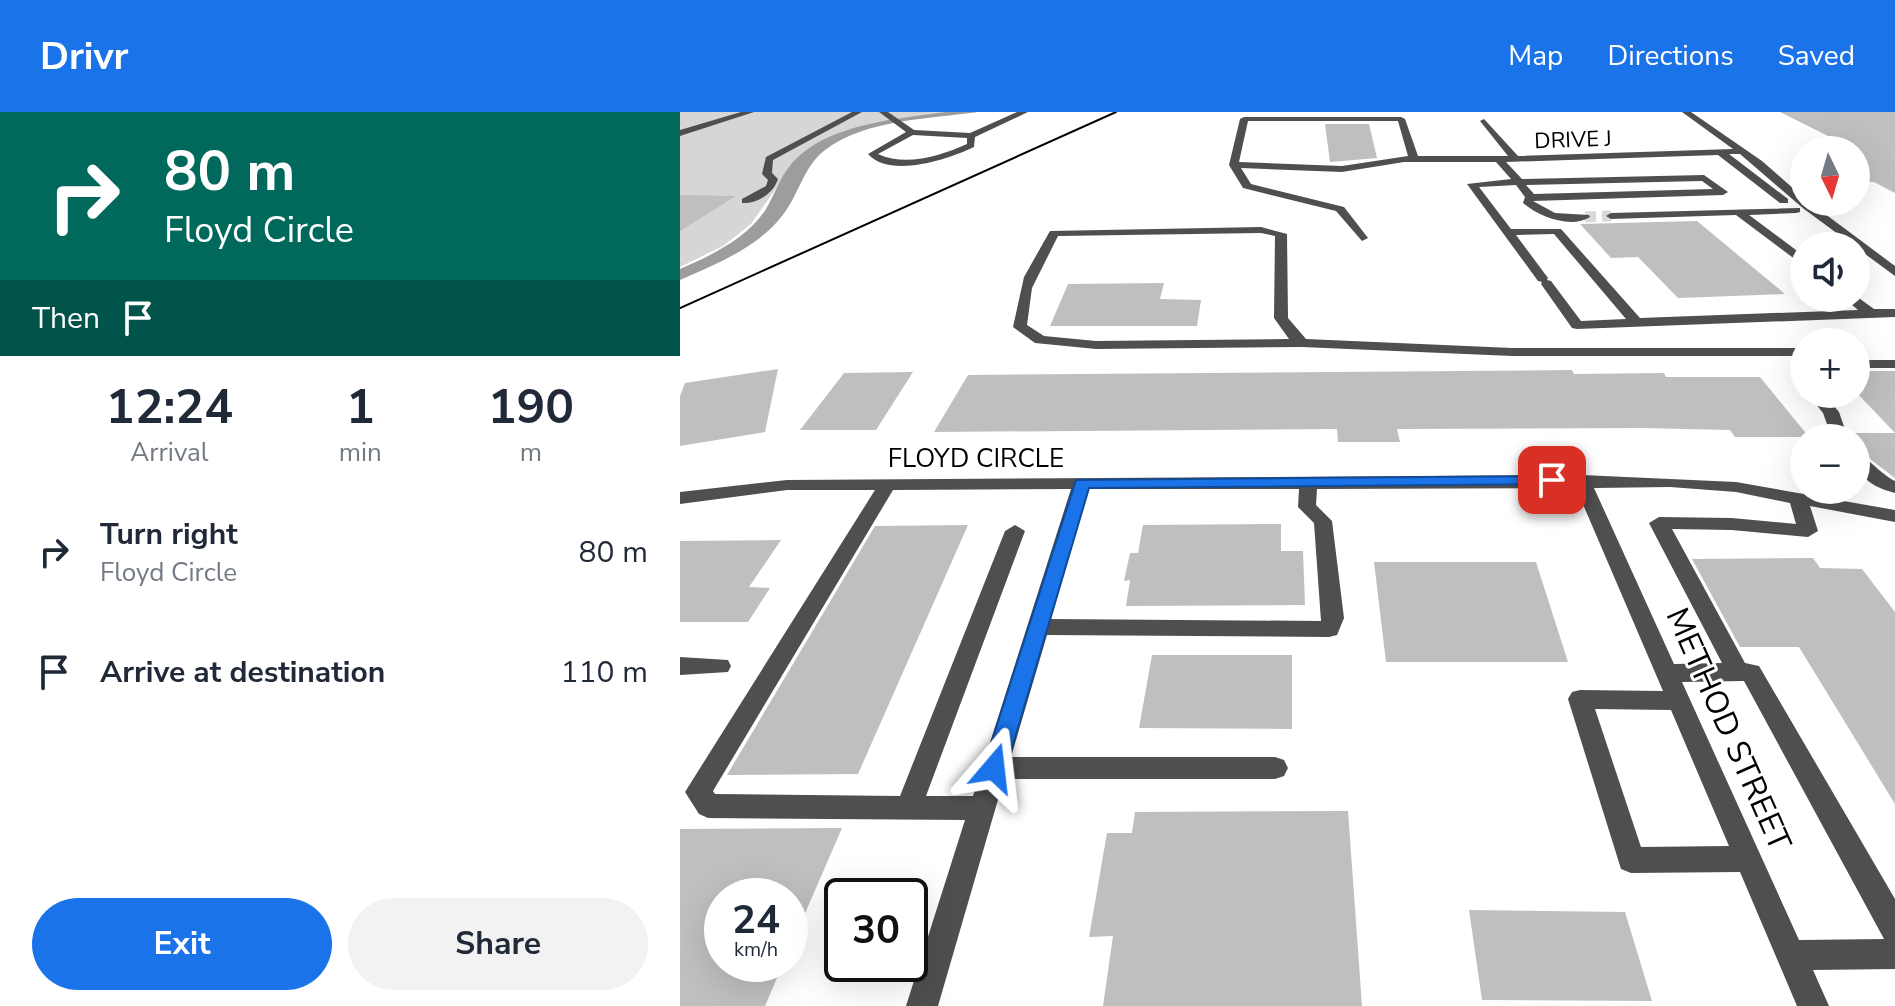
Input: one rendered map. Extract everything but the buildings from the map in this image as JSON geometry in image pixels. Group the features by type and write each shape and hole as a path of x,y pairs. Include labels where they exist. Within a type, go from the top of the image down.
{"street":[{"path":"680,133 750,112"},
{"path":"746,201 770,188 773,179 767,174 769,159 858,112"},
{"path":"887,115 908,129 971,136 1024,112"},
{"path":"1671,112 1790,205"},
{"path":"1686,112 1743,151 1808,207 1895,272"},
{"path":"1362,238 1340,209 1247,186 1234,165 1244,119 1401,119 1409,159"},
{"path":"1484,121 1515,159"},
{"path":"908,129 873,154 877,158 906,163 933,161 971,145 971,136"},
{"name":"DRIVE J","path":"1234,165 1352,167 1384,166 1409,159 1515,159 1743,151"},
{"path":"1499,159 1531,197"},
{"path":"1548,182 1536,170 1688,166 1723,192 1531,197 1527,201 1539,212 1561,218 1585,217"},
{"path":"1464,172 1577,325 1895,313"},
{"path":"1472,184 1704,178"},
{"path":"1611,216 1790,210"},
{"path":"1738,212 1790,251"},
{"path":"1804,216 1824,232"},
{"path":"1302,343 1285,327 1281,318 1281,234 1261,230 1054,233 1025,284 1020,327 1040,340 1096,345 1302,343 1512,352 1790,352"},
{"path":"1508,232 1557,231 1637,323"},
{"path":"1870,269 1895,289"},
{"path":"1870,352 1895,351"},
{"path":"1870,364 1895,364"},
{"path":"1870,475 1895,488"},
{"name":"FLOYD CIRCLE","path":"680,498 787,485 1582,480 1684,483 1790,496"},
{"name":"METHOD STREET","path":"1582,480 1813,1006"},
{"path":"1038,627 1329,629 1333,618 1323,521 1307,507 1308,482"},
{"path":"922,1006 1082,483"},
{"path":"888,484 698,792 708,806 981,808"},
{"path":"1738,672 1659,523 1732,524 1808,531 1800,504"},
{"name":"FLOYD CIRCLE","path":"1834,504 1895,516"},
{"path":"908,808 1015,531"},
{"path":"680,666 720,666"},
{"path":"1667,673 1751,672 1895,928"},
{"path":"1679,701 1580,699 1631,860 1749,859"},
{"path":"994,768 1275,768"},
{"path":"1791,955 1895,954"}],"shaded area":[{"path":"680,112 945,112 877,123 796,160 751,224 723,246 680,267"},
{"path":"945,112 978,112 879,126 841,140 818,157 788,208 761,237 735,254 680,280 680,269 716,252 749,229 766,209 788,169 813,146 868,124"}],"tunnel":[{"path":"1585,217 1611,216"}],"tram line":[{"path":"680,308 1116,112"}],"route":[{"path":"994,768 1082,483 1552,480"}]}
